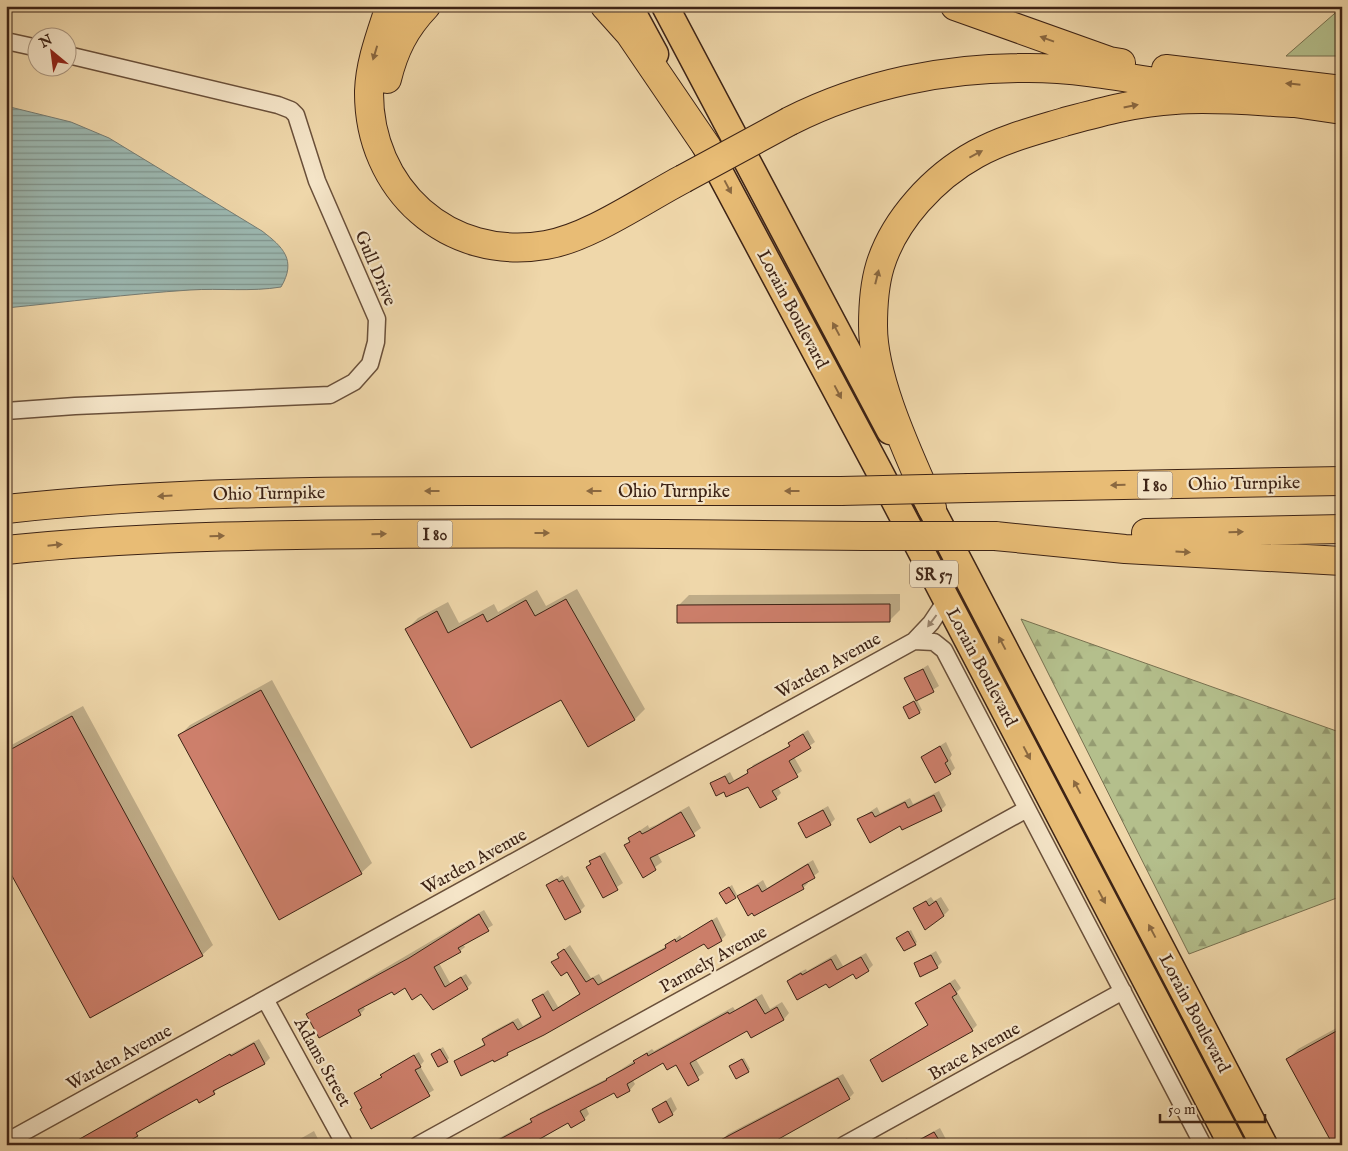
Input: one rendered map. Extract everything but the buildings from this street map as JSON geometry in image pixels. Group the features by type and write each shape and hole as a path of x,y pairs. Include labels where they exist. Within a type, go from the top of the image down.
{"highway":[{"path":"390,6 373,59 369,89 372,125 376,142 393,179 409,202 429,221 461,237 477,242 512,247 545,245 568,239 680,175 787,118 860,83 933,65 1012,59 1056,60 1095,65 1109,61"},
{"path":"426,6 411,22 400,40 386,83 384,105 386,128 391,148 402,170 420,193 438,209 465,225 486,231 525,234 548,231 567,226 680,175"},
{"path":"605,6 630,34 707,148"},
{"name":"Lorain Boulevard","path":"629,6 707,148 947,599 1232,1145"},
{"name":"Lorain Boulevard","path":"665,6 932,508 1264,1145"},
{"path":"955,6 1109,61 1342,90"},
{"path":"787,118 866,90 953,72 987,68 1031,68 1083,72 1342,110"},
{"path":"932,508 897,424 886,392 873,328 874,288 880,264 896,232 918,202 943,176 977,153 1028,132 1104,110 1176,100 1292,103"},
{"path":"1261,482 1342,476"},
{"name":"Ohio Turnpike","path":"6,509 78,501 206,493 841,491 1342,481"},
{"name":"I 80","path":"6,550 95,542 249,536 513,533 995,536 1342,530"},
{"path":"995,536 1125,549 1342,561"}],"street":[{"path":"6,40 28,46"},
{"name":"Gull Drive","path":"6,411 330,395 354,382 367,369 374,354 377,319 317,181 296,115 291,110 278,105 78,57"},
{"name":"Warden Avenue","path":"6,1142 914,641 931,623 947,599"},
{"name":"Lorain Boulevard","path":"914,641 934,642 944,650 1203,1145"},
{"name":"Parmely Avenue","path":"418,1145 1027,809"},
{"name":"Brace Avenue","path":"844,1145 1122,991"},
{"name":"Adams Street","path":"266,999 345,1145"}],"green space":[{"path":"1342,7 1342,56 1286,56"},
{"path":"1021,619 1342,733 1342,896 1189,954"}],"water":[{"path":"6,106 71,122 109,138 262,231 276,243 288,262 286,277 281,287 167,292 6,308"}]}
